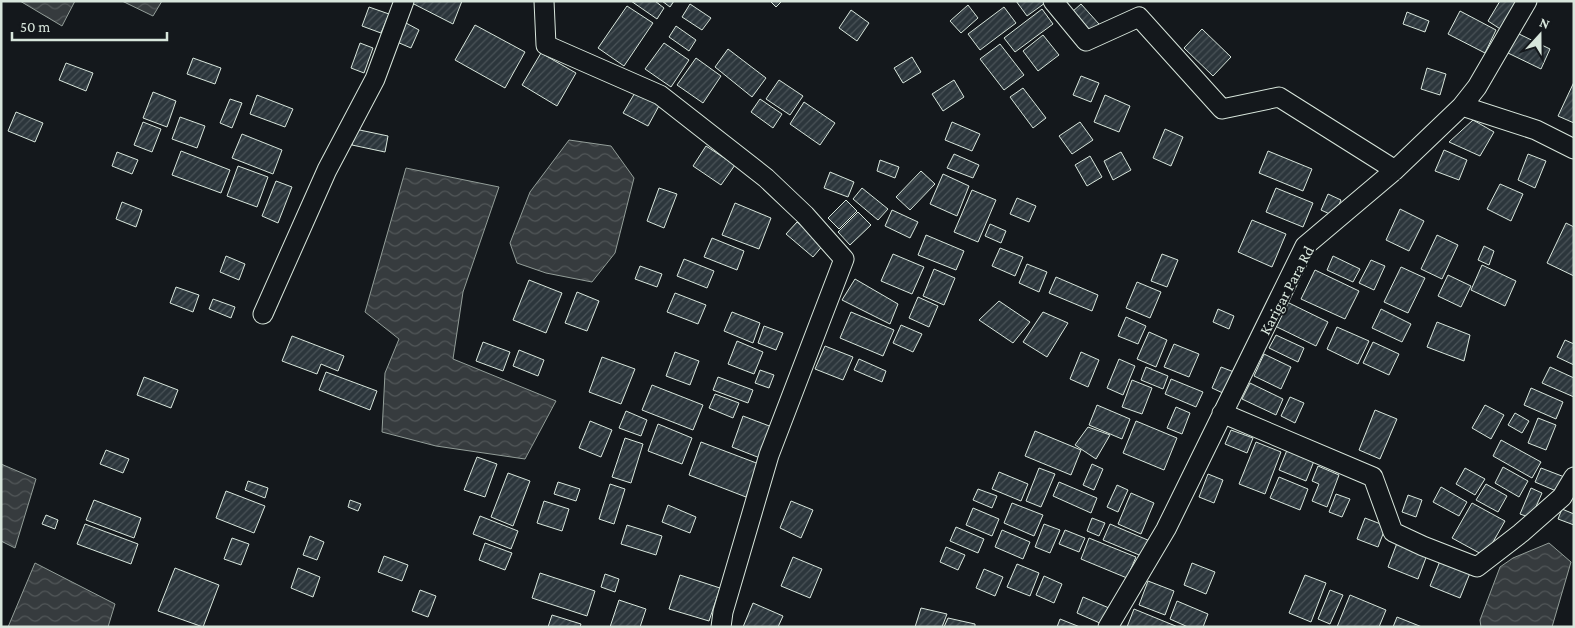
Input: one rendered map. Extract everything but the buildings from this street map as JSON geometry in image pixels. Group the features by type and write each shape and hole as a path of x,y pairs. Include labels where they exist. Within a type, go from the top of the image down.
{"street":[{"path":"263,314 328,170 375,79 404,1"},
{"path":"544,1 546,44 660,94 766,178 805,215 844,259 769,455 720,627"},
{"path":"1053,1 1086,41 1139,17 1222,109 1279,97 1395,170"},
{"name":"Karigar Para Rd","path":"1108,627 1166,529 1305,246 1395,170 1462,106 1477,87 1526,1"},
{"path":"1462,106 1536,130 1574,149"},
{"path":"1222,414 1373,477 1393,532 1423,546 1478,567 1522,533 1562,497 1574,477"}],"water":[{"path":"20,1 75,1 62,26"},
{"path":"122,1 162,1 153,16"},
{"path":"569,140 611,146 634,178 615,253 592,282 546,273 517,263 510,243 530,192"},
{"path":"406,168 499,187 463,292 453,359 556,401 525,459 436,446 382,432 385,373 399,339 365,312"},
{"path":"1,464 36,479 15,548 1,541"},
{"path":"1549,543 1571,562 1552,627 1481,627 1480,620 1500,567 1513,558"},
{"path":"35,563 115,604 108,627 8,627"}]}
